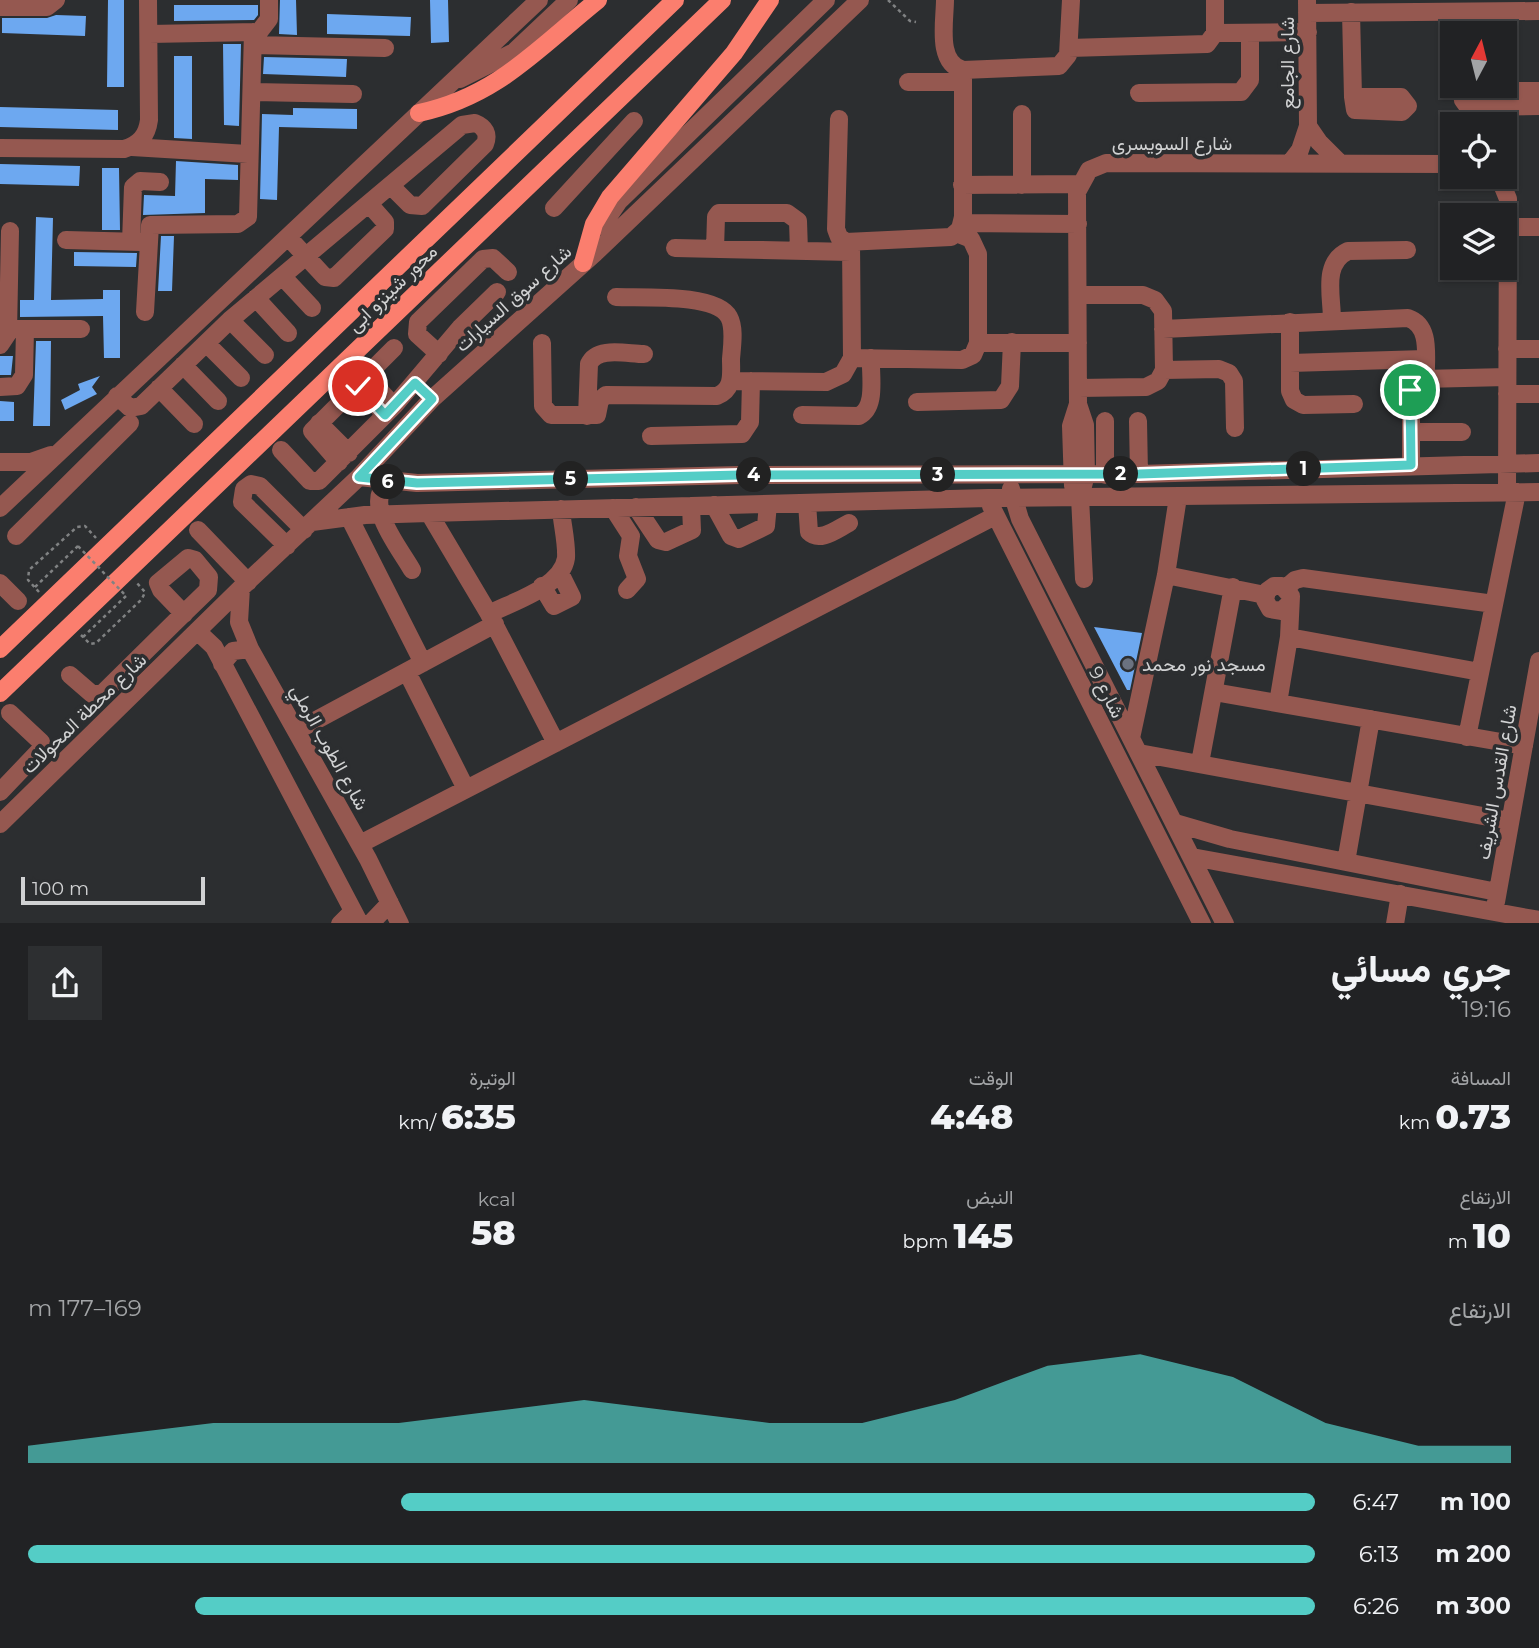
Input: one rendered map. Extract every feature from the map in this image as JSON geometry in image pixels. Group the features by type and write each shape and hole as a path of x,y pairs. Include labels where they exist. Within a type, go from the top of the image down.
{"main road":[{"path":"419,113 454,104 489,88 598,0"},
{"name":"محور شينزو ابى","path":"0,649 675,0"},
{"name":"محور شينزو ابى","path":"0,693 77,631 126,571 722,0"},
{"path":"589,258 594,224 610,197 734,53 770,0"}],"street":[{"path":"0,7 47,7 56,0"},
{"path":"132,147 145,136 148,128 148,0"},
{"path":"139,242 155,223 238,224 246,220 253,39 267,24 269,0"},
{"path":"0,508 539,0"},
{"path":"452,82 484,70 514,52 569,0"},
{"path":"589,258 604,223 619,201 826,0"},
{"name":"شارع سوق السيارات","path":"194,635 359,477 432,399 589,258 860,0"},
{"path":"945,0 946,56 963,76 959,228"},
{"path":"908,82 1052,69 1064,61 1069,48 1071,0"},
{"path":"1069,48 1203,45 1211,41 1215,33 1214,0"},
{"path":"1307,6 1351,12 1539,11"},
{"name":"شارع الجامع","path":"1290,163 1300,150 1308,126 1307,6"},
{"path":"1351,12 1353,97"},
{"path":"1215,33 1308,32"},
{"path":"1139,93 1241,92 1250,80 1250,33"},
{"path":"149,34 385,48"},
{"path":"1539,91 1468,92 1463,100 1468,107 1539,106"},
{"path":"252,92 354,94"},
{"path":"1022,114 1022,185"},
{"path":"839,118 837,233 851,247"},
{"path":"554,208 634,121"},
{"path":"117,396 130,408 138,408 230,320 463,125 475,122 485,131 486,140 482,148 422,206 410,205 392,187"},
{"name":"شارع الجامع","path":"1308,126 1319,142 1340,163"},
{"path":"582,135 602,156"},
{"path":"0,148 132,147 248,154"},
{"name":"شارع السويسرى","path":"1079,184 1089,170 1105,163 1440,164"},
{"path":"145,312 133,187 140,181 160,182"},
{"path":"962,185 1079,184 1078,396 1084,420 1078,475 1084,579"},
{"path":"288,237 325,277 334,278 385,229 385,222 370,205"},
{"path":"715,249 719,213 787,213 798,221 799,251"},
{"path":"675,248 799,251 946,239 959,228 1078,224"},
{"path":"1517,227 1539,227"},
{"path":"852,358 961,360 973,355 978,343 978,254 971,239 959,228"},
{"path":"0,387 17,386 23,379 11,334 10,231"},
{"path":"66,240 139,242"},
{"path":"731,381 826,382 843,374 852,358 851,247"},
{"path":"1332,320 1332,266 1341,254 1348,251 1407,250"},
{"path":"439,354 417,334 418,322 483,259 493,258 508,272"},
{"path":"283,277 312,308"},
{"path":"1467,737 1494,604 1512,492 1507,463 1507,280"},
{"path":"281,450 313,483 319,481 390,411 474,313 497,292"},
{"path":"1078,296 1149,296 1163,311 1164,370 1158,382 1146,387 1078,396"},
{"path":"542,343 545,410 555,415 587,416 599,413 600,400 606,395 717,396 727,390 731,381 732,325 718,306 703,301 616,297"},
{"path":"256,298 288,333"},
{"path":"1163,328 1402,317 1414,320 1425,334 1426,378"},
{"path":"230,320 265,355"},
{"path":"1290,322 1290,391 1298,404 1354,404"},
{"path":"11,334 81,328"},
{"path":"917,402 1001,400 1010,386 1012,342"},
{"path":"206,343 241,379"},
{"path":"978,343 1078,343"},
{"path":"390,411 366,376 394,348"},
{"path":"1507,349 1539,349"},
{"path":"587,416 589,364 592,356 600,353 644,354"},
{"path":"802,415 859,416 866,412 870,404 871,358"},
{"path":"1290,363 1425,359"},
{"path":"183,365 218,401"},
{"path":"1164,370 1219,369 1229,373 1234,381 1235,428"},
{"path":"1411,465 1410,390 1419,380 1426,378 1507,386 1539,394"},
{"path":"651,436 742,434 750,422 751,381"},
{"path":"415,383 432,399"},
{"path":"159,388 194,424"},
{"path":"344,458 312,433 348,395"},
{"path":"1105,421 1105,475"},
{"path":"1138,421 1139,474"},
{"path":"16,536 130,423"},
{"path":"1411,432 1462,432"},
{"path":"0,462 31,462 58,452"},
{"path":"58,452 82,471"},
{"path":"359,477 388,482 740,475 1105,475 1539,463"},
{"path":"39,470 61,491"},
{"name":"شارع 9","path":"983,475 995,516 1202,923"},
{"name":"شارع 9","path":"1009,475 1020,519 1225,923"},
{"path":"388,482 378,496 382,515 412,570"},
{"path":"287,546 243,502 244,489 251,484 260,486 308,526 349,517 561,509 1013,497 1539,492"},
{"path":"1178,497 1135,746 1200,763 1510,821"},
{"path":"807,503 809,532 813,537 819,538 849,523"},
{"path":"714,505 729,534 736,539 766,526 768,504"},
{"path":"636,507 658,540 666,542 692,530 691,506"},
{"path":"613,508 631,536 628,556 637,579 627,590"},
{"path":"296,731 424,663 560,573 566,554 561,509"},
{"path":"429,513 492,619 556,743"},
{"path":"360,844 995,516"},
{"path":"349,517 424,663"},
{"path":"198,530 245,585"},
{"path":"1166,575 1265,595 1274,586 1288,596"},
{"path":"1278,703 1289,637 1288,596 1295,580 1303,578 1494,604"},
{"path":"0,583 18,601"},
{"name":"شارع الطوب الرملي","path":"245,585 239,622 250,649 360,844 400,923"},
{"path":"1200,763 1233,587"},
{"path":"70,675 92,694 102,694 179,618 194,635 211,643 351,919"},
{"name":"شارع محطة المحولات","path":"0,824 194,635"},
{"path":"1289,637 1480,672"},
{"path":"155,642 169,659"},
{"path":"222,664 233,651 250,649"},
{"name":"شارع القدس الشريف","path":"1494,911 1524,747 1534,716 1539,661"},
{"path":"407,672 466,789"},
{"path":"1214,692 1524,747"},
{"path":"0,792 41,752 42,745 10,713"},
{"path":"1346,862 1371,719"},
{"path":"27,765 44,782"},
{"path":"1136,794 1155,785"},
{"path":"1175,823 1230,839 1497,892"},
{"path":"1225,863 1230,839"},
{"path":"1192,857 1539,920"},
{"path":"1395,923 1399,894"},
{"path":"370,923 390,903"}],"path":[{"path":"888,0 910,21 916,22"},
{"path":"49,602 28,580 29,570 77,527 85,526 105,548"},
{"path":"34,587 78,547 126,596 77,631 90,644 96,643 144,597 145,592 126,571"}],"building":[{"path":"108,0 124,0 124,87 107,87"},
{"path":"280,0 296,0 297,35 279,34"},
{"path":"430,0 448,0 449,42 431,43"},
{"path":"174,5 258,5 258,15 254,20 174,21"},
{"path":"327,14 411,17 410,36 327,34"},
{"path":"56,15 86,16 85,36 2,33 2,18 47,18"},
{"path":"223,44 241,44 239,126 224,125"},
{"path":"174,56 192,56 192,139 174,138"},
{"path":"264,57 347,59 346,77 263,74"},
{"path":"0,107 118,110 118,130 0,127"},
{"path":"293,108 357,109 357,129 279,127 277,200 260,199 262,114 293,115"},
{"path":"176,161 238,165 238,180 205,179 205,213 143,215 144,195 175,196"},
{"path":"0,164 80,166 79,186 0,184"},
{"path":"102,168 119,168 120,230 102,230"},
{"path":"36,217 53,218 51,300 103,299 103,290 120,290 120,358 104,358 103,316 20,317 20,300 34,300"},
{"path":"161,236 174,236 172,291 158,291"},
{"path":"74,252 137,253 136,267 74,266"},
{"path":"36,341 51,341 50,426 33,426"},
{"path":"0,356 13,356 11,375 0,375"},
{"path":"100,376 92,387 97,394 65,410 61,400 80,390 78,384"},
{"path":"0,401 14,402 14,421 0,421"},
{"name":"مسجد نور محمد","path":"1094,627 1142,633 1130,690 1127,690"}],"place":[{"name":"مسجد نور محمد","path":"1128,664"}],"route":[{"path":"358,386 385,415 415,383 432,399 359,477 417,483 740,475 1139,474 1411,465 1410,390"}]}
